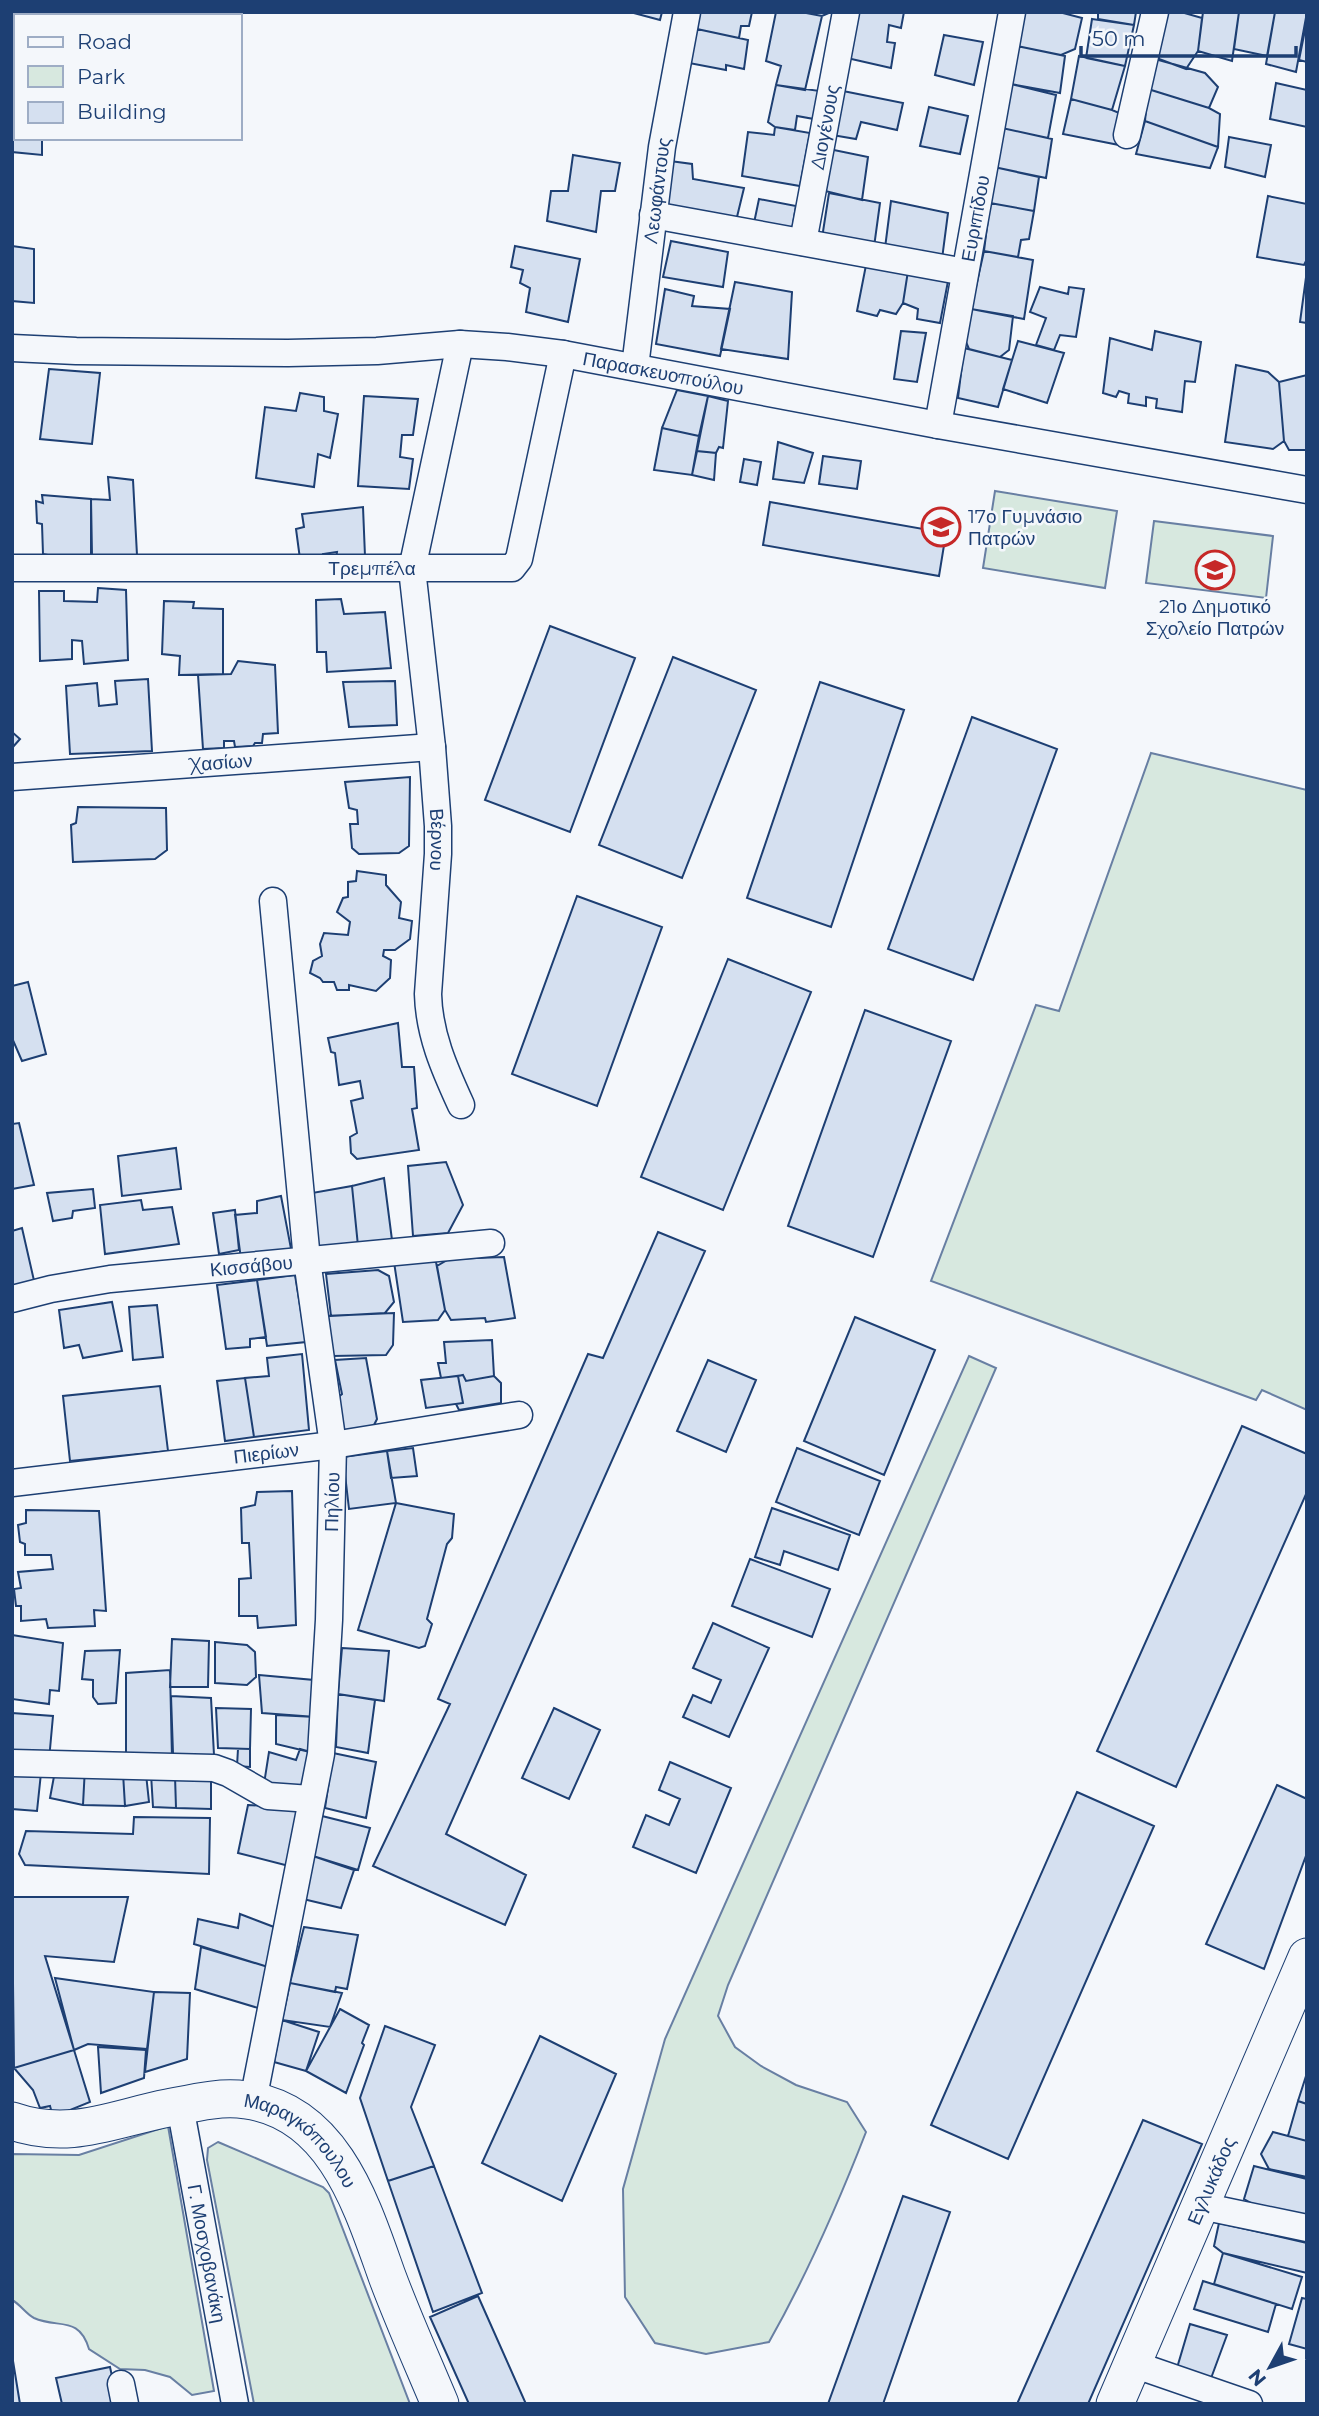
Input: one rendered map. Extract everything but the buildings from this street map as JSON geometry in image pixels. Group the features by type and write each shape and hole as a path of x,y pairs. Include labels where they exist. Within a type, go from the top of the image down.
{"main road":[{"name":"Εγλυκάδος","path":"1115,2404 1302,1979"},
{"name":"Μαραγκόπουλου","path":"12,2121 48,2130 79,2129 224,2099 253,2101 283,2112 299,2122 328,2148 340,2163 363,2208 399,2307 440,2404"}],"street":[{"name":"Λεωφάντους","path":"635,367 662,147 687,12"},
{"name":"Διογένους","path":"803,242 846,12"},
{"name":"Ευριπίδου","path":"938,425 1012,12"},
{"path":"1127,135 1155,12"},
{"path":"653,215 965,272"},
{"name":"Παρασκευοπούλου","path":"12,348 288,353 377,351 460,344 507,347 563,354 938,425 1307,490"},
{"name":"Βέρνου","path":"460,344 412,569 436,790 438,854 428,1017 443,1065 461,1105"},
{"name":"Τρεμπέλα","path":"12,568 512,568 519,559 563,354"},
{"name":"Χασίων","path":"12,777 432,747"},
{"name":"Πηλίου","path":"253,2101 322,1741 329,1620 333,1445 307,1260 273,901"},
{"name":"Κισσάβου","path":"12,1298 110,1279 491,1243"},
{"name":"Πιερίων","path":"12,1483 333,1445 519,1415"},
{"path":"12,1763 214,1768 229,1773 268,1796 312,1799"},
{"name":"Γ. Μοσχοβανάκη","path":"180,2106 235,2404"},
{"path":"1201,2206 1307,2228"},
{"path":"1133,2364 1248,2404"}],"green space":[{"path":"995,491 1117,511 1105,588 983,568"},
{"path":"1154,521 1273,536 1266,598 1146,583"},
{"path":"1151,753 1307,790 1307,1410 1262,1390 1256,1400 931,1281 1036,1005 1059,1011"},
{"path":"969,1356 996,1368 728,1985 718,2016 735,2047 761,2066 796,2085 847,2102 866,2132 821,2239 769,2342 706,2354 655,2343 625,2297 623,2189 665,2039"},
{"path":"168,2126 214,2391 192,2395 170,2377 145,2370 120,2369 89,2349 85,2338 74,2327 34,2318 12,2300 12,2154 79,2155"},
{"path":"218,2142 323,2187 329,2193 410,2404 254,2404 207,2160 208,2148"}],"place":[{"name":"17ο Γυμνάσιο Πατρών","path":"941,527"},
{"name":"21ο Δημοτικό Σχολείο Πατρών","path":"1215,570"}]}
